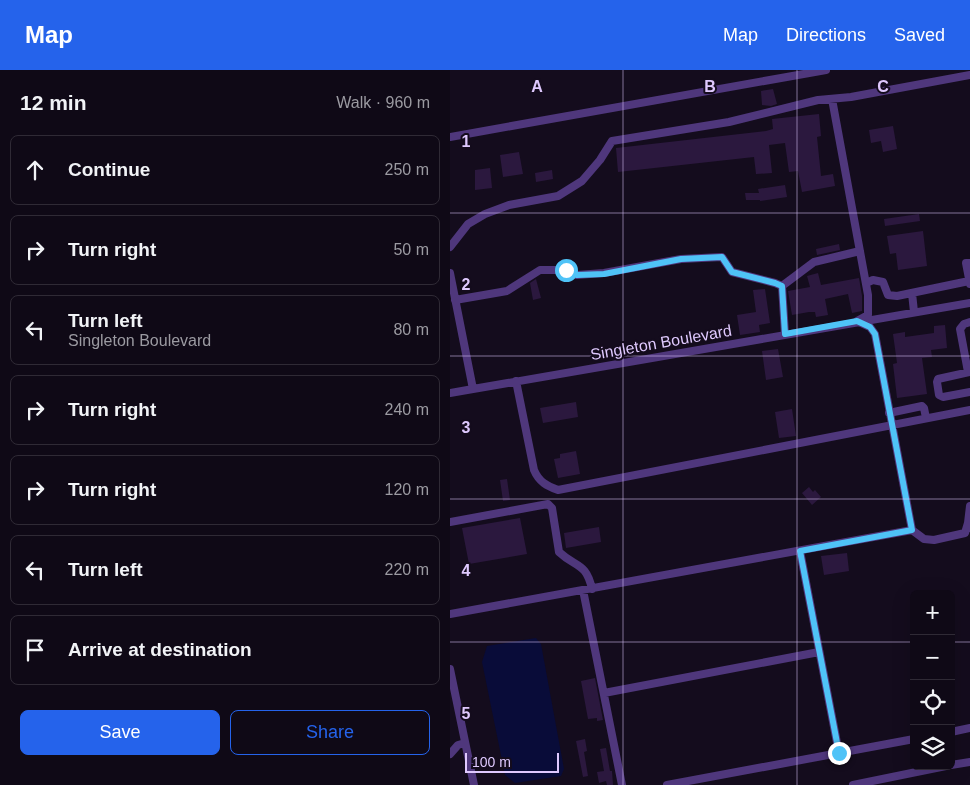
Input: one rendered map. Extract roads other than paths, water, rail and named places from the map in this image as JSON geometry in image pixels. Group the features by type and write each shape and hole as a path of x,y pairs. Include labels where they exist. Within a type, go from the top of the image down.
{"lane":[{"path":"450,137 826,70"},
{"path":"450,245 468,224 485,214 509,205 558,196 582,181 612,142 729,122 801,104 970,75"},
{"path":"832,99 868,295 868,315 857,321"},
{"path":"782,286 814,262 860,252"},
{"path":"455,300 507,291 540,270 566,270 577,275 604,274 681,259 722,257 732,272 782,286"},
{"path":"866,282 873,280 883,282 888,296 912,293 970,282 966,264 970,263"},
{"path":"450,273 473,389"},
{"path":"782,286 785,334"},
{"path":"912,293 914,312"},
{"name":"Singleton Boulevard","path":"450,393 857,321 970,303"},
{"path":"857,321 870,327 875,334 912,530 924,539 934,540 958,536 965,533 970,506"},
{"path":"970,322 964,324 960,329 969,372 938,379 937,382 939,396 943,398 970,392"},
{"path":"516,382 534,470 538,478 558,490 970,410"},
{"path":"889,412 922,406 926,418"},
{"path":"548,504 551,487"},
{"path":"450,522 548,504"},
{"path":"548,504 552,508 560,552 582,567 589,576 588,589 604,693 622,785"},
{"path":"968,524 970,532"},
{"path":"450,614 912,530"},
{"path":"800,551 839,753"},
{"path":"604,693 819,652"},
{"path":"450,669 474,785"},
{"path":"955,731 970,728"},
{"path":"667,785 910,740"},
{"path":"450,754 458,746 465,743"},
{"path":"955,764 970,762"},
{"path":"853,785 926,770"}]}
